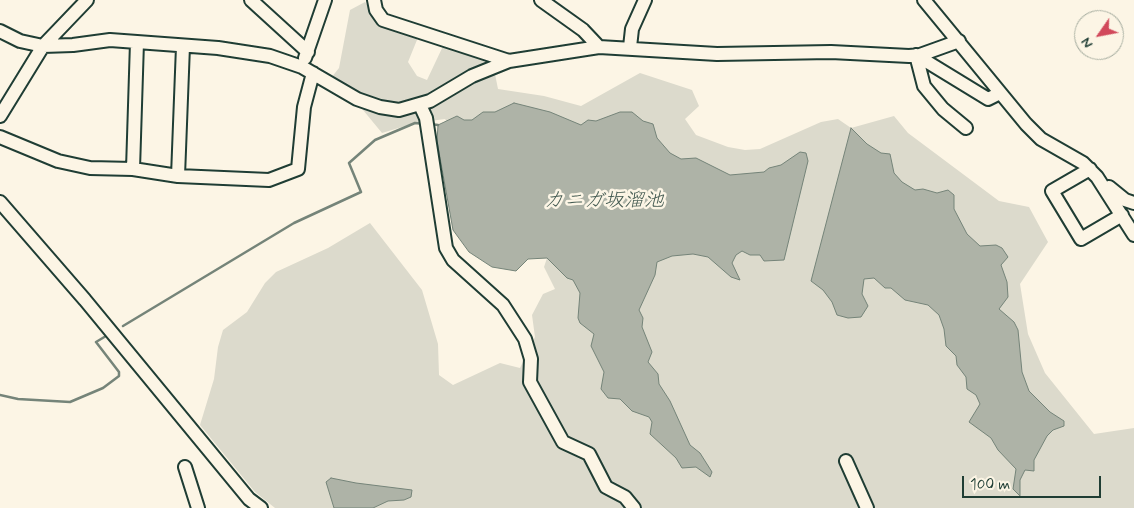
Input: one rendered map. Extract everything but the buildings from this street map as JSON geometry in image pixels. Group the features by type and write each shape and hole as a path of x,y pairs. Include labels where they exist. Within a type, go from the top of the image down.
{"street":[{"path":"0,116 43,46 87,0"},
{"path":"252,0 308,52"},
{"path":"0,137 58,161 90,168 133,169 178,176 269,180 298,169 308,52 324,0"},
{"path":"374,0 376,10 383,20 509,61"},
{"path":"541,0 583,30 599,47"},
{"path":"630,47 632,29 644,0"},
{"path":"924,0 959,42 998,94 1041,139 1083,163 1125,200 1134,203"},
{"path":"0,31 20,41 43,46 73,45 110,40 218,48 270,56 307,70 340,91 380,107 399,110 420,105 448,92 472,76 509,61 599,47 630,47 717,54 831,52 916,55 959,42"},
{"path":"133,169 137,42"},
{"path":"178,176 182,46"},
{"path":"916,55 988,99 998,94"},
{"path":"916,55 920,78 924,86 944,109 966,128"},
{"path":"420,105 426,118 446,248 453,260 503,305 525,339 531,359 530,382 563,442 589,454 606,487 625,497 634,508"},
{"path":"1094,173 1134,235"},
{"path":"1094,173 1052,191 1080,239 1122,215"},
{"path":"0,202 85,300 249,505 261,508"},
{"path":"846,460 867,508"},
{"path":"185,467 198,508"}],"shaded area":[{"path":"365,2 372,10 419,35 408,62 417,76 427,80 444,44 492,59 498,89 544,96 581,106 640,73 692,90 699,106 685,119 696,135 728,147 745,150 760,149 821,122 838,119 851,128 894,116 908,133 999,201 1029,207 1048,242 1020,284 1028,334 1045,373 1094,434 1134,428 1134,508 275,508 255,492 200,425 214,379 218,347 223,330 247,312 265,283 276,272 328,248 370,223 422,290 438,344 439,375 453,385 500,363 520,368 535,337 532,315 543,294 555,289 544,267 547,258 445,119 415,123 382,133 344,87 331,78 339,68 350,10"}],"water":[{"name":"カニガ坂溜池","path":"514,103 550,112 581,125 588,120 596,121 620,112 632,112 643,121 653,124 657,138 670,153 681,159 696,158 730,175 764,172 769,168 781,165 800,152 806,153 808,161 784,260 764,261 760,255 750,255 742,251 736,255 732,263 740,280 731,277 708,257 693,254 672,256 657,262 655,275 639,310 643,318 642,327 652,352 648,362 658,374 659,384 670,401 690,445 700,453 712,472 710,477 696,467 682,468 676,458 650,434 652,422 649,417 632,411 620,399 608,398 601,389 604,372 591,346 594,334 580,323 578,318 580,293 573,280 567,278 547,258 528,259 516,271 492,267 469,252 453,230 437,141 438,125 457,116 464,120 472,120 483,112 495,112"},
{"path":"851,128 867,144 881,153 890,154 894,173 902,182 915,190 923,189 937,193 948,190 954,195 954,209 967,234 980,246 996,245 1002,248 1008,257 1001,265 1007,282 1008,297 999,309 1014,322 1018,330 1022,372 1029,391 1050,412 1064,421 1064,426 1053,430 1047,436 1034,460 1034,471 1025,470 1020,480 1020,496 1013,489 1016,469 998,450 991,438 969,422 980,404 976,395 967,389 966,377 957,365 956,356 946,346 944,329 939,315 928,305 905,300 891,288 885,288 874,278 864,279 862,294 868,306 861,317 848,318 837,315 832,302 823,290 811,281"},
{"path":"331,478 412,490 411,497 404,500 388,501 373,508 334,508 326,482"}],"waterway":[{"path":"123,326 294,223 361,192 349,163 375,140 415,123 424,124"},
{"path":"430,124 438,125"},
{"path":"0,395 18,399 70,402 103,388 119,376 119,372 96,342 106,336"}]}
